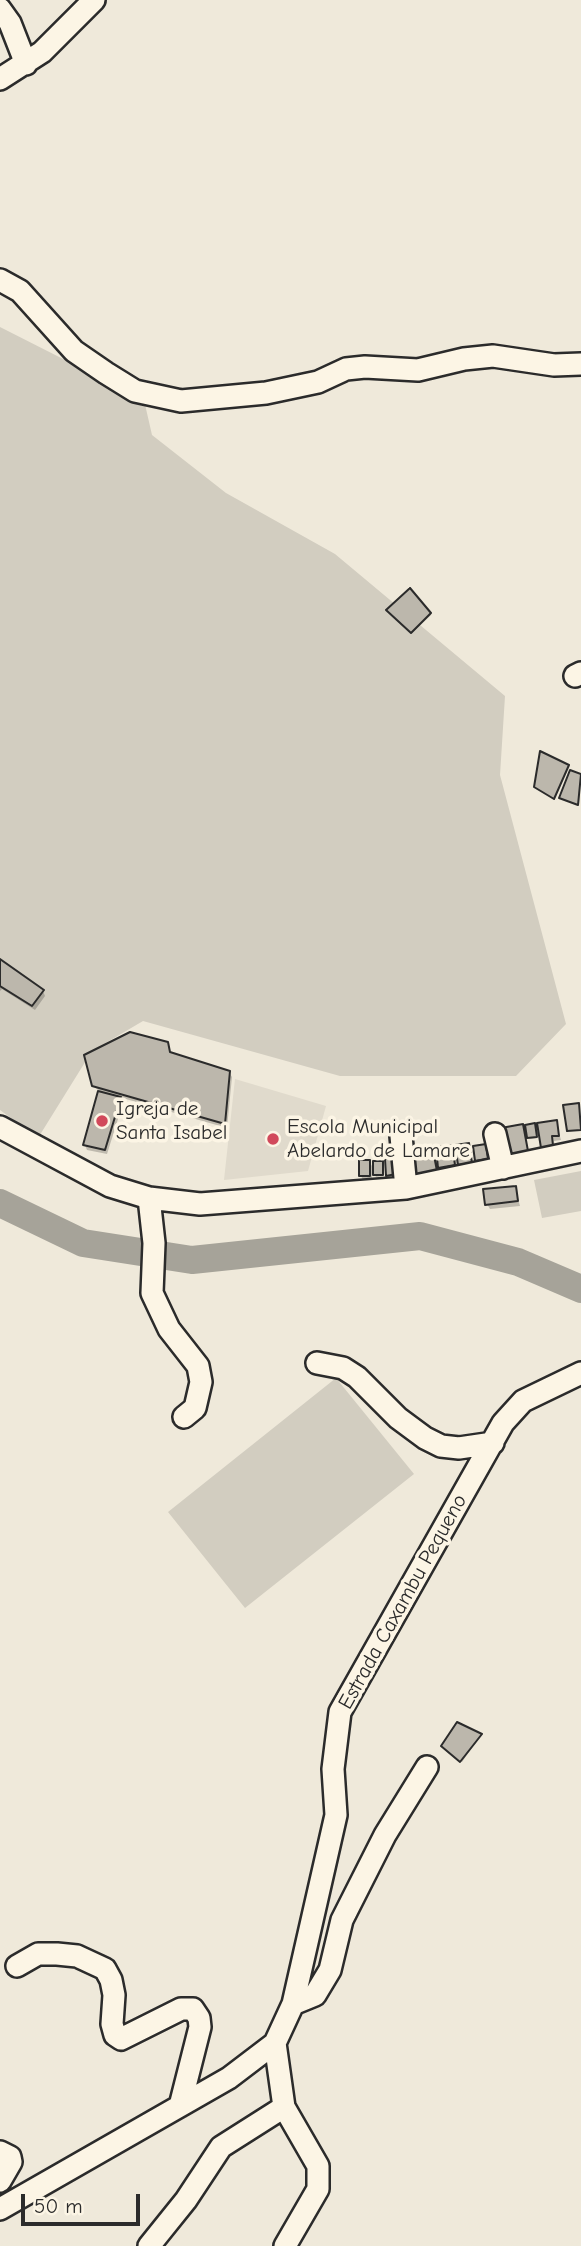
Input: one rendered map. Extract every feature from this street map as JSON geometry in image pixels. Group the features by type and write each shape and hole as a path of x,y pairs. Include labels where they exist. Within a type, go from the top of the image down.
{"street":[{"path":"0,79 26,64 94,0"},
{"path":"0,9 14,32 26,64"},
{"path":"0,280 20,291 74,351 106,373 135,391 181,401 266,393 318,383 346,369 366,367 418,370 464,359 493,356 554,365 581,364"},
{"path":"0,1127 110,1186 149,1198 200,1204 407,1188 581,1151"},
{"path":"495,1134 503,1168"},
{"path":"401,1136 407,1188"},
{"path":"149,1198 154,1243 152,1293 169,1329 198,1366 200,1395 195,1408 184,1417"},
{"path":"317,1363 343,1368 357,1377 398,1418 425,1438 442,1446 459,1448 493,1443"},
{"name":"Estrada Caxambu Pequeno","path":"275,2043 293,2004 336,1815 333,1769 340,1712 503,1423 523,1401 581,1373"},
{"path":"293,2004 315,1995 330,1970 342,1920 385,1835 427,1767"},
{"path":"17,1966 38,1954 57,1954 77,1956 105,1969 114,1995 112,2024 115,2035 121,2039 181,2009 192,2009 199,2018 200,2027 180,2106"},
{"path":"0,2209 229,2078 275,2043 284,2107 317,2166 318,2189 285,2246"},
{"path":"149,2246 186,2200 221,2147 284,2107"},
{"path":"0,2152 10,2157 11,2162 0,2180"}],"shaded area":[{"path":"0,327 144,400 152,435 226,493 335,554 505,696 500,775 566,1024 516,1076 340,1076 143,1021 92,1051 38,1138 0,1110"},
{"name":"Escola Municipal Abelardo de Lamare","path":"235,1079 326,1106 308,1171 224,1180"},
{"path":"581,1171 581,1211 542,1218 534,1180"},
{"path":"336,1378 414,1474 245,1608 168,1512"}],"building":[{"path":"410,588 431,613 411,633 386,610"},
{"path":"540,751 569,765 554,799 534,787"},
{"path":"570,770 581,774 578,805 559,798"},
{"path":"0,959 44,990 32,1006 0,986"},
{"path":"130,1032 168,1042 170,1052 230,1071 225,1124 92,1086 84,1055"},
{"name":"Igreja de Santa Isabel","path":"98,1091 121,1097 105,1150 83,1145"},
{"path":"579,1103 581,1130 567,1131 563,1105"},
{"path":"557,1120 559,1136 552,1136 553,1146 541,1148 537,1123"},
{"path":"535,1123 537,1137 527,1138 525,1125"},
{"path":"523,1124 528,1151 506,1156 501,1128"},
{"path":"469,1143 472,1163 458,1165 455,1145"},
{"path":"486,1144 488,1159 475,1161 473,1146"},
{"path":"432,1145 437,1171 413,1175 411,1148"},
{"path":"452,1145 455,1165 438,1168 436,1147"},
{"path":"385,1159 396,1159 396,1174 386,1176"},
{"path":"359,1160 370,1160 370,1176 359,1176"},
{"path":"373,1161 383,1161 383,1175 373,1175"},
{"path":"516,1186 518,1201 485,1205 483,1189"},
{"path":"457,1722 482,1734 460,1762 441,1746"}],"waterway":[{"path":"0,1203 83,1243 192,1260 420,1236 518,1262 581,1289"}],"place":[{"name":"Igreja de Santa Isabel","path":"102,1121"},
{"name":"Escola Municipal Abelardo de Lamare","path":"273,1139"}]}
